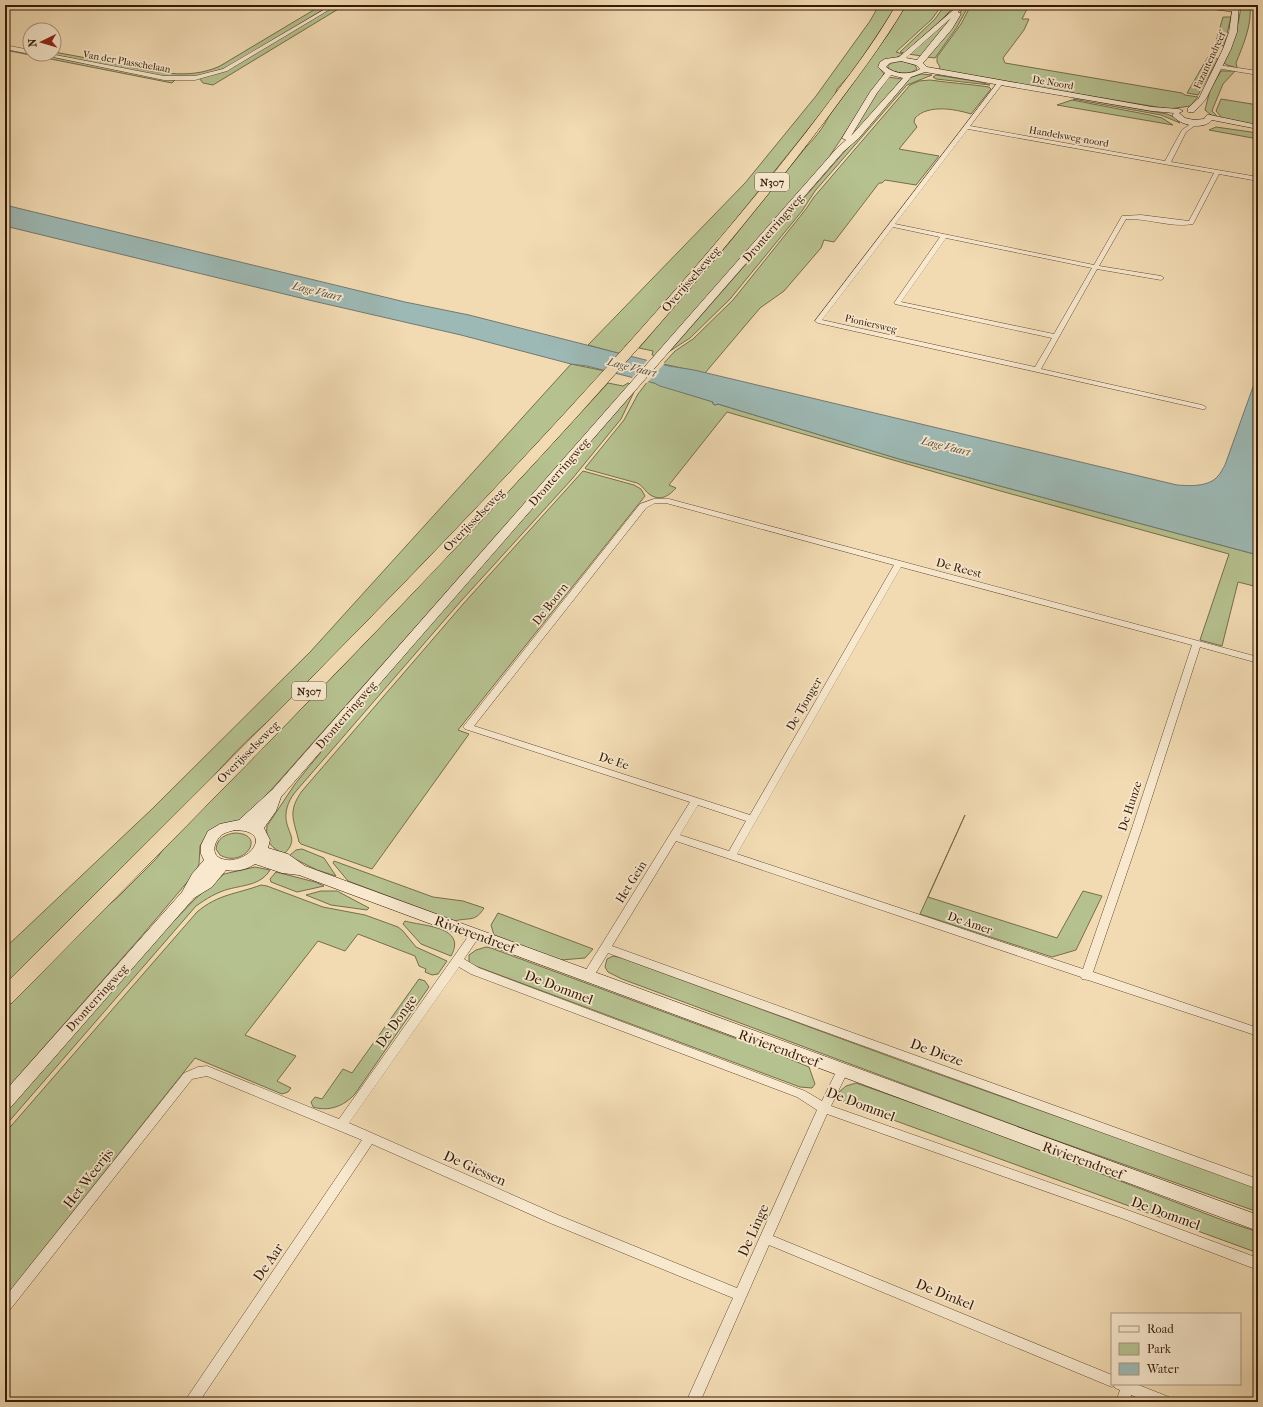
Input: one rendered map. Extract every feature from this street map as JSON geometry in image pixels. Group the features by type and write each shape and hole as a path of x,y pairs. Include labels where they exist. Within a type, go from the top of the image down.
{"highway":[{"name":"Overijsselseweg","path":"5,997 310,690 510,483 605,378 728,237 798,149 886,31 901,5"}],"main road":[{"path":"901,59 959,7"},
{"path":"921,68 901,59 888,61 883,64 883,69 889,72 909,75 921,68 956,17 959,7"},
{"name":"Fazantendreef","path":"1200,111 1202,100 1233,32 1236,8"},
{"name":"De Noord","path":"921,68 1000,84 1177,113"},
{"name":"Dronterringweg","path":"840,150 848,134 889,72"},
{"name":"Dronterringweg","path":"250,827 269,811 278,792 636,385 840,150 856,136 909,75"},
{"name":"Fazantendreef","path":"1191,110 1202,100"},
{"path":"1209,119 1206,113 1200,111 1191,110 1177,113 1179,118 1195,123 1209,119 1258,127"},
{"path":"226,827 250,827 261,833 263,839 257,854 239,865 217,863 208,855 206,849 207,843 212,836 226,827"},
{"name":"Rivierendreef","path":"257,854 282,868 300,870 1163,1190 1258,1222"},
{"name":"Dronterringweg","path":"5,1102 189,894 207,883 217,863"}],"street":[{"name":"Van der Plasschelaan","path":"62,58 164,78 195,78 225,70 335,5"},
{"path":"1185,5 1236,8"},
{"path":"5,47 22,50"},
{"path":"1218,67 1258,73"},
{"name":"Pioniersweg","path":"1000,84 818,321 1202,407"},
{"path":"1184,131 1183,125 1185,121"},
{"path":"1167,163 1184,131 1195,123"},
{"name":"Handelsweg-noord","path":"967,127 1258,179"},
{"path":"1037,370 1124,217 1133,216 1181,224 1191,223 1217,172"},
{"path":"892,225 1095,267 1161,278"},
{"path":"944,236 897,303 1056,337"},
{"name":"De Reest","path":"654,501 666,502 1258,660"},
{"name":"De Boorn","path":"468,727 642,506 654,501"},
{"name":"De Tjonger","path":"731,856 898,564"},
{"name":"De Hunze","path":"1086,976 1137,828 1196,644"},
{"name":"De Ee","path":"468,727 752,819"},
{"name":"Het Gein","path":"588,976 696,801"},
{"name":"De Amer","path":"674,837 1086,976 1258,1032"},
{"name":"De Donge","path":"341,1125 476,934"},
{"name":"De Dieze","path":"606,948 1258,1184"},
{"name":"De Dommel","path":"458,961 475,971 801,1094 824,1108 1114,1210 1258,1264"},
{"name":"De Giessen","path":"198,1072 207,1071 341,1125 554,1219 740,1295"},
{"name":"De Linge","path":"693,1402 765,1238 842,1071"},
{"name":"Het Weerijs","path":"5,1307 188,1076 198,1072"},
{"name":"De Aar","path":"191,1402 370,1138"},
{"name":"De Dinkel","path":"765,1238 1111,1381"},
{"path":"1123,1402 1123,1385 1164,1402"}],"green space":[{"path":"322,5 331,5 223,69 196,77 164,77 62,56 62,54 170,73 196,73 208,71 220,66"},
{"path":"337,5 345,5 213,85 203,83 199,78 227,70"},
{"path":"879,5 897,5 854,70 837,89 834,97 724,234 628,345 626,345 621,354 588,345 745,183 816,96 870,21"},
{"path":"906,5 942,5 932,19 896,52 903,54 879,67 884,74 827,160 656,356 652,355 653,351 639,348 729,243 813,140 889,33"},
{"path":"945,5 955,5 940,22 904,53 900,52 935,19"},
{"path":"964,5 969,5 957,27 935,58 927,57 958,17"},
{"path":"971,5 1029,5 1022,19 1029,19 1024,30 1003,58 1005,63 1198,97 1190,106 1169,109 939,71 940,67 937,62 937,57 961,24"},
{"path":"1241,5 1250,5 1250,20 1236,63 1237,68 1224,63 1235,35"},
{"path":"951,16 954,16 922,56 908,54"},
{"path":"1223,17 1231,17 1224,46 1215,45"},
{"path":"5,48 22,52 22,53 5,50"},
{"path":"1208,57 1218,59 1198,95 1187,93"},
{"path":"62,59 162,79 175,80 172,83 62,61"},
{"path":"902,61 915,65 917,69 907,73 902,73 894,72 888,68 888,65 892,63"},
{"path":"1221,71 1235,71 1223,84 1213,108 1212,111 1219,118 1211,115 1205,110 1210,90"},
{"path":"921,74 932,75 907,85 815,191 802,211 730,299 690,338 670,351 909,78"},
{"path":"936,75 990,85 936,79 933,77"},
{"path":"888,77 902,79 853,136 850,135 872,100"},
{"path":"930,80 989,87 991,89 971,114 950,109 934,109 920,114 915,118 914,122 917,127 899,149 939,156 916,185 885,180 882,183 879,183 834,242 824,240 821,248 784,291 760,308 705,373 663,364 675,351 693,339 733,300 814,197 910,85 919,81"},
{"path":"1073,99 1083,99 1167,114 1174,117 1180,123 1161,115"},
{"path":"1221,99 1258,105 1258,125 1223,119 1216,111"},
{"path":"1072,100 1150,115 1162,118 1173,125 1057,105"},
{"path":"1216,127 1258,133 1258,139 1209,130"},
{"path":"571,364 605,371 529,454 288,704 246,742 207,784 5,985 5,948 152,809 311,651"},
{"path":"648,381 713,402 715,405 718,404 899,459 1258,555 1258,587 1238,582 1222,646 1200,640 1229,554 997,490 727,412 669,485 676,488 667,496 657,498 649,494 641,485 637,483 585,468 624,420 638,394"},
{"path":"608,383 623,386 628,383 631,384 271,790 242,819 208,833 200,846 199,864 195,873 5,1091 5,1007 91,919 117,898 157,858 172,837 393,612"},
{"path":"634,392 621,419 572,479 461,601 294,793 288,803 286,811 287,824 292,841 291,844 284,854 272,846 267,836 267,826 295,784 348,719"},
{"path":"583,471 634,485 641,489 645,496 458,730 469,734 372,869 301,844 299,842 294,822 293,811 297,798 302,791 464,603"},
{"path":"965,815 928,897 1057,938 1083,891 1102,896 1076,950 1052,957 920,914"},
{"path":"235,833 245,835 250,839 251,844 249,850 237,858 229,858 220,855 216,849 220,839 228,834"},
{"path":"302,849 324,858 336,876 317,870 289,856 296,850"},
{"path":"334,861 433,897 463,901 484,908 478,916 474,918 455,921 348,881 333,863"},
{"path":"255,867 270,870 257,882 220,892 196,906 5,1126 5,1111 151,945 195,899 224,874"},
{"path":"276,872 315,882 324,886 297,892 271,882 270,879"},
{"path":"261,885 323,907 365,915 398,927 416,947 447,961 438,974 432,975 425,972 426,969 419,966 415,956 358,934 345,951 318,941 245,1035 296,1056 277,1081 291,1088 288,1092 282,1094 195,1058 5,1297 5,1133 197,912 212,901"},
{"path":"321,891 337,891 369,908 367,910 331,905 306,895"},
{"path":"498,913 593,949 585,958 561,960 494,935 491,925"},
{"path":"405,921 431,926 448,933 453,939 455,946 451,956 421,944 403,924"},
{"path":"486,947 775,1053 809,1067 815,1084 812,1088 800,1087 470,964 469,955 476,950"},
{"path":"613,956 1258,1188 1258,1212 1038,1134 622,979 608,972 605,967 607,959"},
{"path":"419,979 425,981 429,987 355,1094 346,1102 336,1107 325,1109 313,1107 311,1102 315,1097 322,1099 343,1069 352,1073"},
{"path":"856,1083 952,1117 1225,1221 1258,1232 1258,1253 844,1102 838,1096 839,1092 846,1086"}],"water":[{"name":"Lage Vaart","path":"5,205 405,302 469,315 669,366 694,370 1177,485 1204,484 1214,480 1220,473 1225,465 1258,373 1258,555 899,459 718,404 715,405 713,402 654,383 587,366 571,364 461,335 313,301 5,226"}],"pier":[{"path":"648,359 665,363 647,383 631,379"}]}
